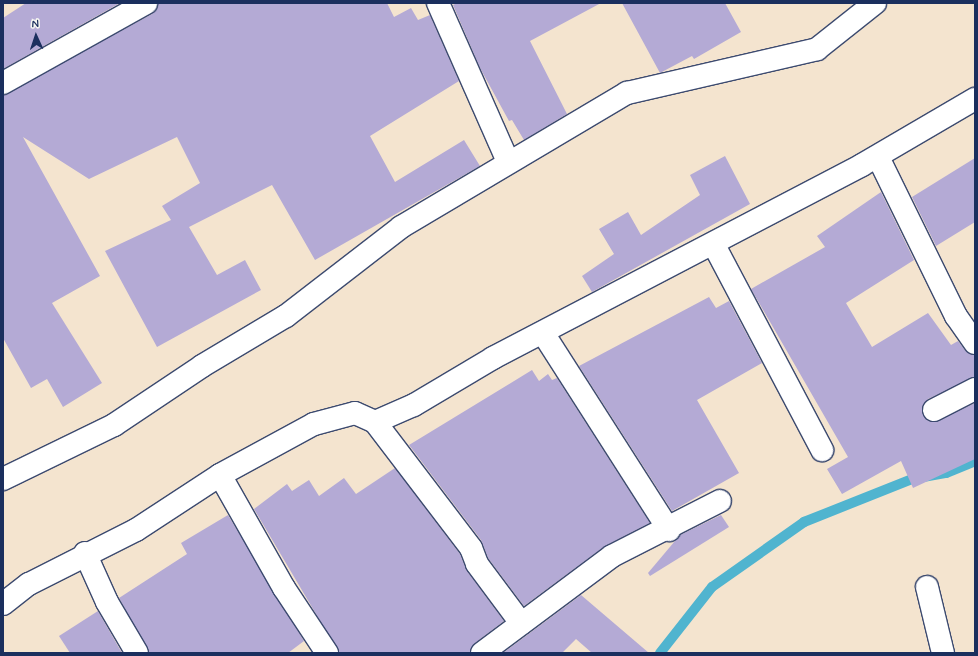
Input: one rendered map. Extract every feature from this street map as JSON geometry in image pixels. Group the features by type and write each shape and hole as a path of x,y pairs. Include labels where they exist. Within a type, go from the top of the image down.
{"street":[{"path":"3,83 146,3"},
{"path":"438,3 508,162"},
{"path":"3,479 114,425 202,366 286,316 400,227 627,93 817,49 875,3"},
{"path":"375,422 414,405 543,333 714,245 878,157 975,99"},
{"path":"878,157 956,316 975,342"},
{"path":"714,245 822,450"},
{"path":"543,333 669,530"},
{"path":"934,410 975,388"},
{"path":"3,604 29,584 85,553 136,530 220,475 333,416 355,412 375,422 470,548 477,564 521,623"},
{"path":"220,475 284,588 327,653"},
{"path":"482,653 612,556 669,530 720,501"},
{"path":"85,553 107,602 136,653"},
{"path":"927,587 943,653"}],"building":[{"path":"26,3 120,3 3,69 3,18"},
{"path":"158,3 387,3 394,17 411,8 418,20 430,15 459,81 370,136 395,182 464,140 480,166 315,260 272,185 189,227 217,275 245,260 261,290 157,347 105,251 171,220 162,206 200,183 177,137 89,179 23,137 100,276 52,303 102,383 63,407 47,379 31,388 3,338 3,95 152,14"},
{"path":"457,3 601,3 530,41 567,114 524,140 512,120 509,121 480,68 453,5"},
{"path":"622,3 725,3 741,32 694,59 692,56 660,73"},
{"path":"725,156 750,204 592,292 582,276 614,254 599,229 628,212 641,235 700,195 690,175"},
{"path":"975,158 975,222 936,246 912,197"},
{"path":"881,192 914,260 846,303 872,347 928,313 951,345 958,341 965,350 975,355 975,377 928,399 922,410 927,420 934,422 975,403 975,459 913,488 901,461 842,494 827,469 848,457 751,289 825,247 817,236"},
{"path":"709,297 716,308 729,301 762,363 697,400 739,473 672,511 579,366"},
{"path":"532,370 539,381 548,374 552,380 557,378 650,523 605,546 524,606 488,558 481,540 409,445"},
{"path":"395,468 460,554 467,571 504,621 475,643 470,653 339,653 254,509 287,484 292,491 309,480 319,496 344,478 356,494"},
{"path":"228,515 304,641 288,653 149,653 119,598 187,554 181,543"},
{"path":"721,515 729,527 650,576 648,573 680,535"},
{"path":"581,595 649,653 592,653 576,639 562,653 503,653"},
{"path":"98,611 122,653 70,653 59,636"}],"waterway":[{"path":"660,653 712,587 804,522 912,479 946,473 975,461"}]}
